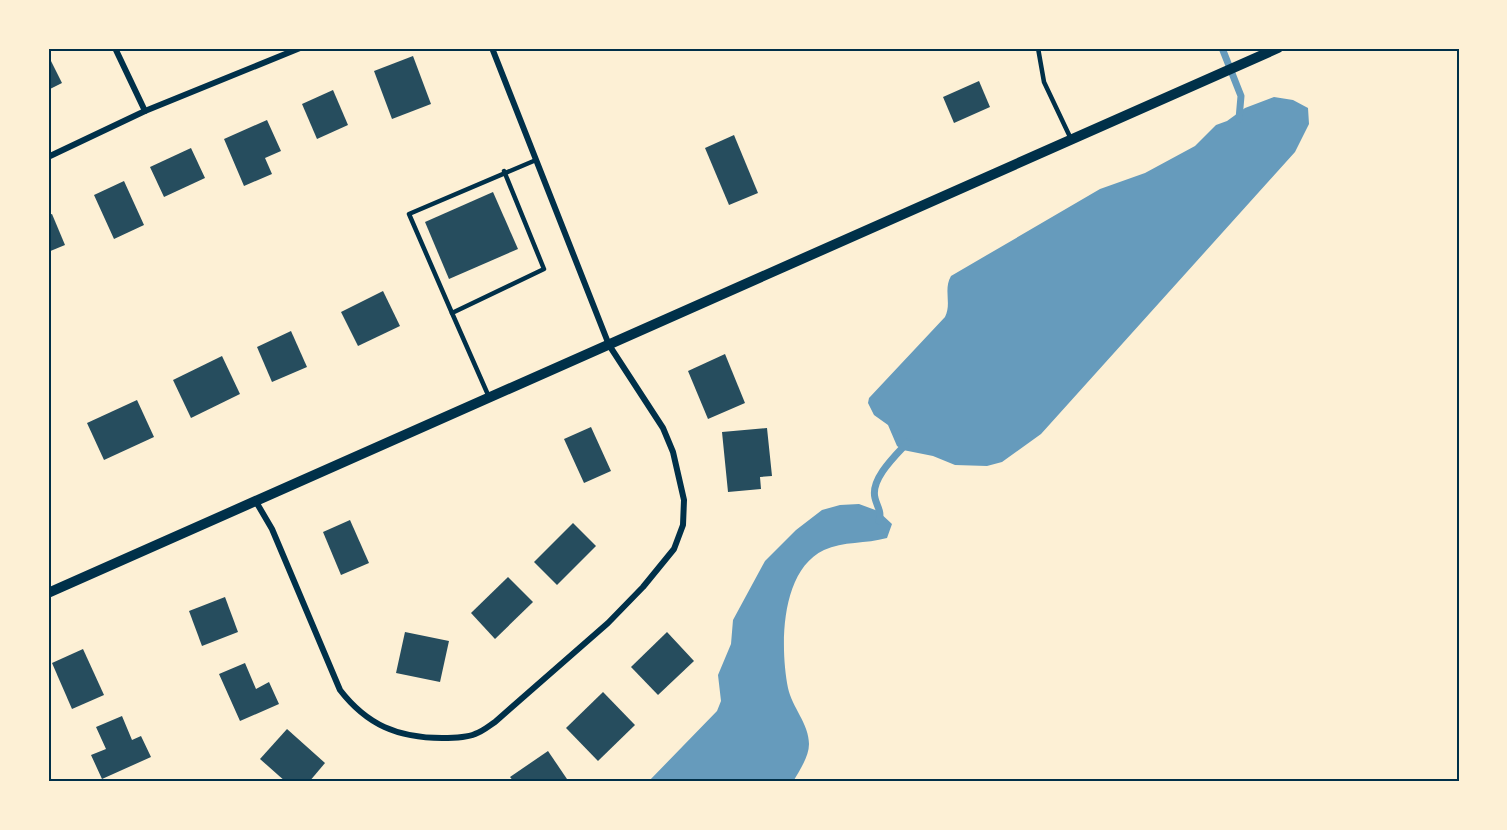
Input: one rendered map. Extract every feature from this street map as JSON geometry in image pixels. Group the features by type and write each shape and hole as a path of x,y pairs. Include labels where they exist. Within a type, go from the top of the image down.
{"street":[{"path":"115,48 145,111"},
{"path":"48,158 145,111 300,48"},
{"path":"255,500 272,529 340,690 355,709 375,723 398,733 424,738 474,735 495,723 627,606 674,549 683,525 684,500 673,452 652,407 609,345 492,48"},
{"path":"48,593 1278,48"}],"lane":[{"path":"1038,48 1044,81 1072,141"},
{"path":"489,397 409,214 504,171 536,160"},
{"path":"452,313 544,269 504,171"}],"water":[{"path":"1274,97 1293,100 1308,108 1309,124 1295,152 1041,434 1002,462 987,466 955,465 933,456 903,450 897,446 888,425 874,415 868,403 869,398 945,317 951,276 1100,189 1145,173 1195,146 1216,125 1227,121 1245,108"},
{"path":"859,504 878,511 892,524 887,538 831,547 809,560 791,592 786,612 785,671 788,688 806,729 809,744 806,759 793,782 648,782 717,711 721,701 718,675 731,644 733,620 765,561 796,530 822,510 840,505"}],"building":[{"path":"48,55 62,83 48,90"},
{"path":"413,56 431,104 392,119 374,71"},
{"path":"979,81 990,107 954,123 943,97"},
{"path":"333,90 348,125 317,139 302,104"},
{"path":"267,120 281,151 265,158 272,174 244,186 224,139"},
{"path":"734,135 758,193 729,205 705,148"},
{"path":"191,148 205,178 164,197 150,167"},
{"path":"124,181 144,225 114,239 94,195"},
{"path":"493,192 518,249 449,279 425,222"},
{"path":"52,214 65,245 48,252 48,215"},
{"path":"383,291 400,326 358,346 341,312"},
{"path":"291,331 307,367 272,382 257,347"},
{"path":"725,354 745,403 708,419 688,371"},
{"path":"222,356 240,394 191,418 173,380"},
{"path":"137,400 154,437 104,460 87,423"},
{"path":"591,427 611,471 584,483 564,439"},
{"path":"767,428 772,476 760,477 761,489 728,492 722,432"},
{"path":"350,520 369,563 341,575 323,532"},
{"path":"573,523 596,546 557,585 534,562"},
{"path":"508,577 533,602 495,639 471,613"},
{"path":"225,597 238,632 202,646 189,611"},
{"path":"405,632 449,641 440,682 396,673"},
{"path":"667,632 694,661 658,695 631,667"},
{"path":"83,649 104,695 72,709 52,663"},
{"path":"245,663 256,689 269,682 279,704 240,721 219,674"},
{"path":"603,692 635,725 598,761 566,728"},
{"path":"122,716 132,740 141,736 151,757 102,779 91,755 106,749 96,727"},
{"path":"287,729 325,763 309,782 286,782 260,759"},
{"path":"548,751 569,782 514,782 510,777"}],"waterway":[{"path":"1222,48 1241,96 1239,119"},
{"path":"879,521 880,512 874,491 876,483 891,460 908,442"}]}
